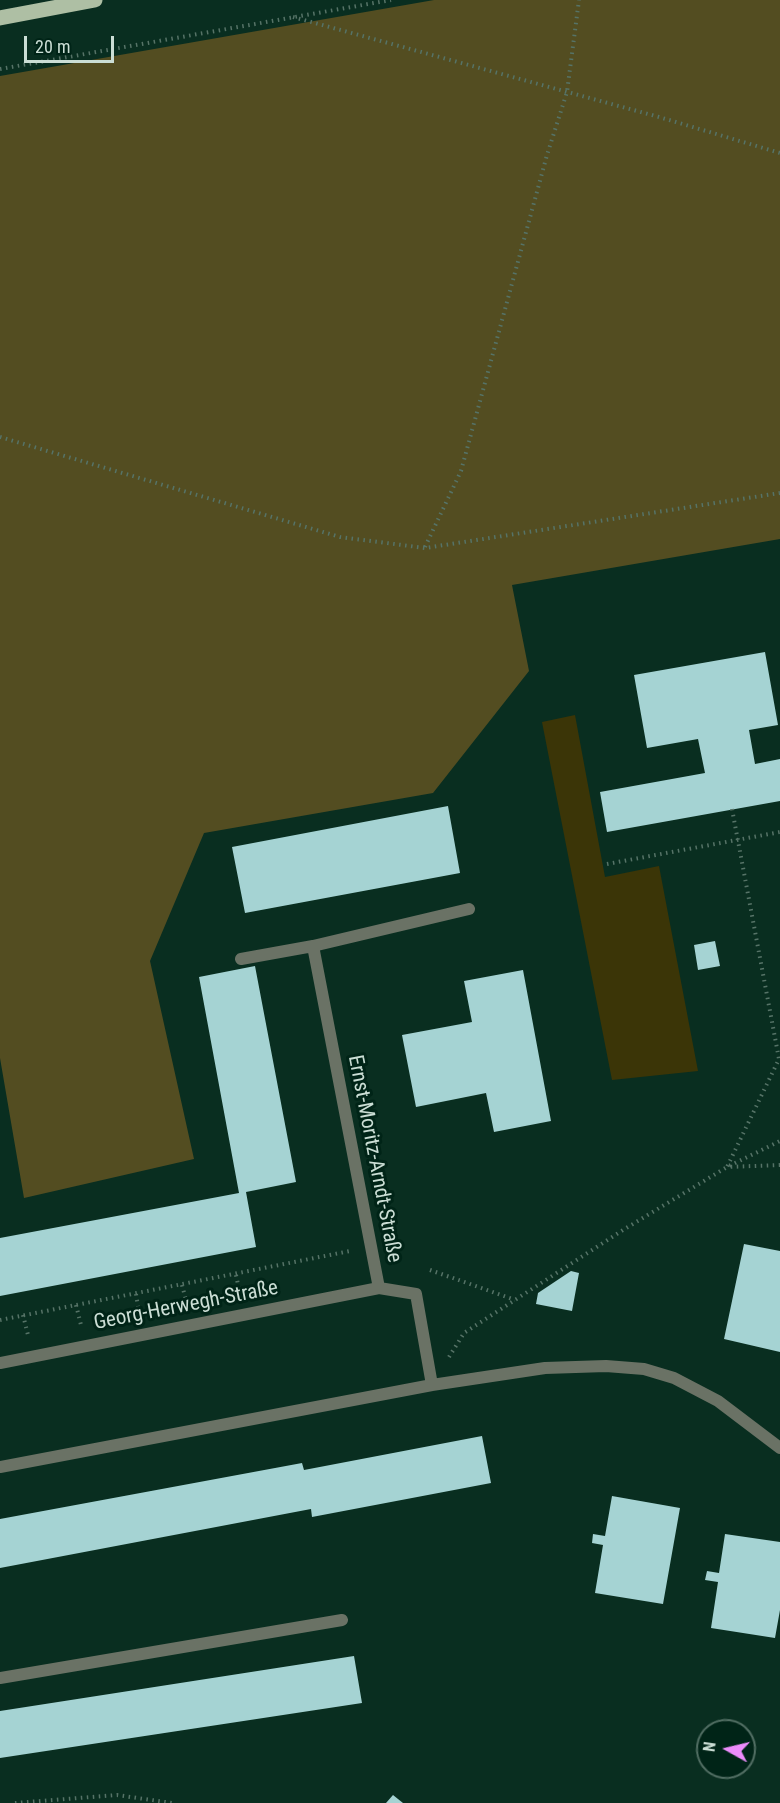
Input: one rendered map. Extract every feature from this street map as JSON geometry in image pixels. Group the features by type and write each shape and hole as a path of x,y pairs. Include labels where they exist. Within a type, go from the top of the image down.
{"main road":[{"path":"0,18 95,0"}],"street":[{"path":"241,959 314,946 469,909"},
{"name":"Ernst-Moritz-Arndt-Straße","path":"314,946 379,1288 416,1294 432,1384"},
{"name":"Georg-Herwegh-Straße","path":"0,1363 379,1288"},
{"path":"0,1467 432,1384 545,1368 606,1366 644,1369 674,1378 718,1401 780,1448"},
{"path":"0,1678 342,1620"}],"path":[{"path":"0,69 391,0"},
{"path":"424,548 461,471 544,166 567,92 579,0"},
{"path":"293,17 780,153"},
{"path":"0,437 340,537 424,548 780,493"},
{"path":"727,1167 779,1059 732,809"},
{"path":"607,864 780,832"},
{"path":"432,1384 464,1333 623,1230 727,1167 780,1141"},
{"path":"727,1167 780,1165"},
{"path":"0,1320 371,1246"},
{"path":"430,1270 516,1300"},
{"path":"15,1803 117,1795 172,1803"}],"shaded area":[{"path":"434,0 780,0 780,539 512,585 529,671 433,793 204,833 150,961 194,1159 24,1198 0,1058 0,76"},
{"path":"575,715 605,877 659,866 698,1071 612,1080 542,722"}],"building":[{"path":"765,652 778,725 749,730 755,764 780,759 780,801 607,832 600,792 705,773 698,739 647,748 634,675"},
{"path":"448,806 460,873 245,913 232,847"},
{"path":"715,941 720,966 698,970 694,945"},
{"path":"255,966 296,1182 246,1192 256,1247 0,1296 0,1238 239,1193 199,977"},
{"path":"523,970 551,1121 494,1132 486,1093 416,1107 402,1035 472,1022 464,981"},
{"path":"744,1244 780,1251 780,1352 724,1339"},
{"path":"571,1271 579,1273 572,1311 536,1304 538,1293"},
{"path":"482,1436 491,1483 312,1517 311,1509 0,1568 0,1519 302,1463 304,1470"},
{"path":"612,1496 680,1508 663,1604 595,1593 603,1545 592,1543 593,1534 605,1536"},
{"path":"725,1534 780,1542 780,1610 775,1638 711,1628 718,1582 705,1580 707,1571 719,1573"},
{"path":"354,1656 362,1703 0,1758 0,1711"},
{"path":"393,1795 403,1803 386,1803"}]}
